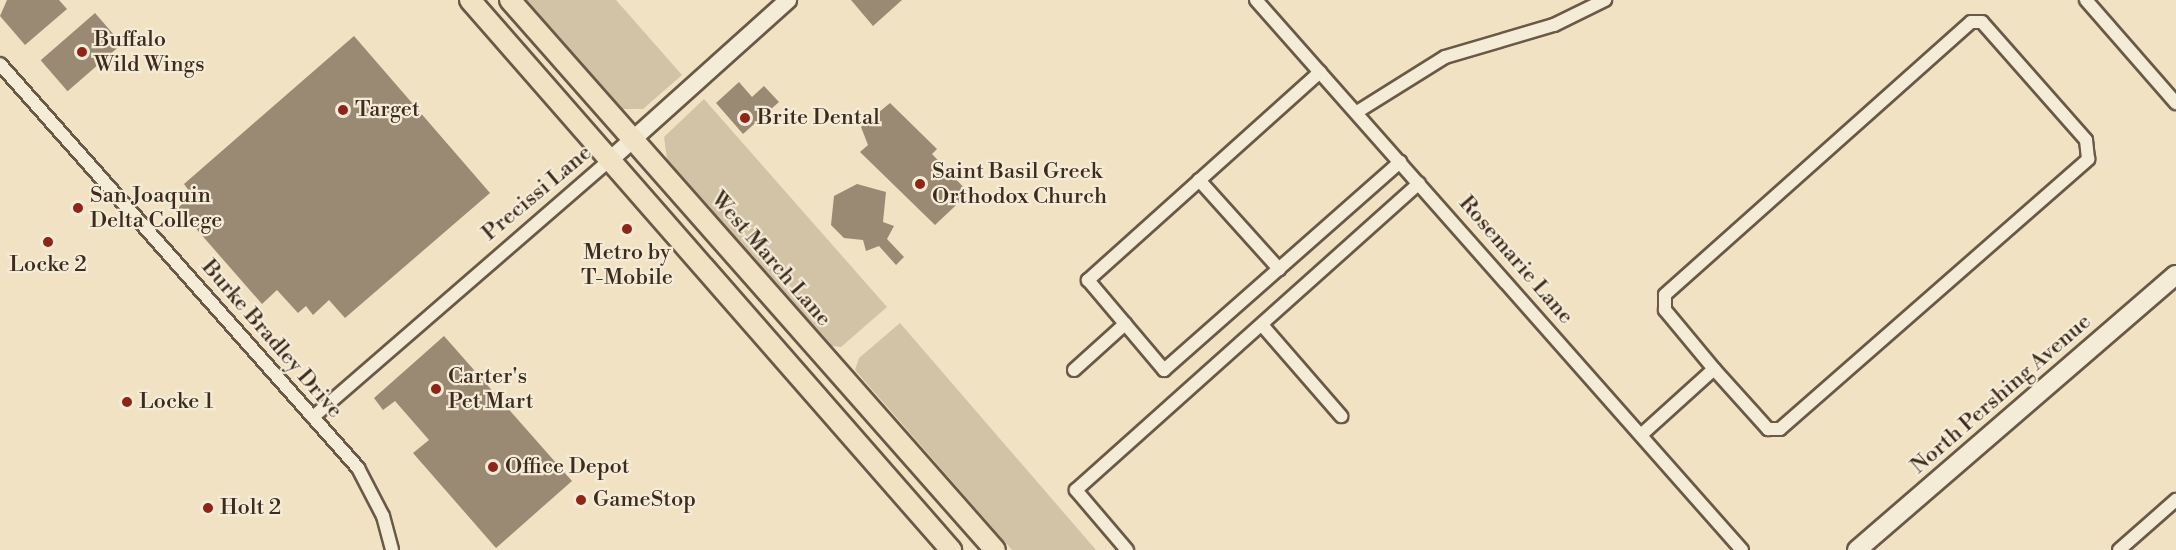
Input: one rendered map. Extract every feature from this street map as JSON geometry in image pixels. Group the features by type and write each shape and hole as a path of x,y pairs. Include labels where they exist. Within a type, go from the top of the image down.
{"main road":[{"path":"470,0 951,550"},
{"name":"West March Lane","path":"510,0 995,550"},
{"name":"North Pershing Avenue","path":"1857,550 2176,274"}],"street":[{"name":"Precissi Lane","path":"313,417 634,139 789,0"},
{"name":"Rosemarie Lane","path":"1256,0 1742,550"},
{"path":"1357,112 1444,57 1554,25 1605,0"},
{"path":"2086,0 2176,104"},
{"path":"1971,22 1982,22 2086,140 2088,159 1780,429 1768,429 1714,369 1665,310 1665,295 1971,22"},
{"name":"Burke Bradley Drive","path":"0,64 313,417 371,491 392,550"},
{"path":"1320,72 1088,280 1164,370 1400,162"},
{"path":"1199,180 1279,269"},
{"path":"1127,550 1076,490 1419,183"},
{"path":"1074,370 1125,324"},
{"path":"1262,325 1341,416"},
{"path":"1641,435 1714,369"},
{"path":"2119,550 2176,500"}],"shaded area":[{"path":"526,0 616,0 682,75 643,109 621,109"},
{"path":"704,99 887,307 841,347 832,346 667,159 664,137"},
{"path":"900,323 1096,550 1012,550 855,370 859,358"}],"building":[{"path":"7,0 59,0 67,9 25,45 0,16"},
{"path":"851,0 902,0 873,26"},
{"name":"Buffalo Wild Wings","path":"95,13 122,44 68,91 41,60"},
{"name":"Target","path":"354,36 490,193 345,318 329,300 313,315 306,306 298,313 277,290 262,304 178,208 192,195 184,184"},
{"name":"Brite Dental","path":"739,82 752,97 764,86 779,102 743,134 716,103"},
{"name":"Saint Basil Greek Orthodox Church","path":"890,103 937,149 932,154 969,193 935,225 860,152 868,145 861,127"},
{"path":"857,184 886,192 883,222 894,226 887,239 904,257 896,265 879,246 866,251 863,240 844,238 831,225 834,196"},
{"name":"Office Depot","path":"444,336 572,481 496,548 413,453 429,440 395,401 383,410 374,398"}],"place":[{"name":"Buffalo Wild Wings","path":"82,52"},
{"name":"Target","path":"343,110"},
{"name":"Brite Dental","path":"745,118"},
{"name":"Saint Basil Greek Orthodox Church","path":"920,184"},
{"name":"San Joaquin Delta College","path":"78,208"},
{"name":"Metro by T-Mobile","path":"627,229"},
{"name":"Locke 2","path":"48,242"},
{"name":"Carter's Pet Mart","path":"436,389"},
{"name":"Locke 1","path":"127,402"},
{"name":"Office Depot","path":"493,467"},
{"name":"GameStop","path":"581,500"},
{"name":"Holt 2","path":"208,508"}]}
